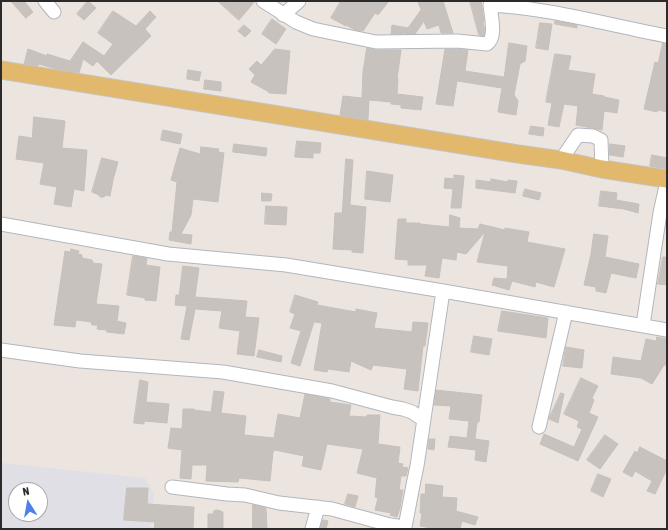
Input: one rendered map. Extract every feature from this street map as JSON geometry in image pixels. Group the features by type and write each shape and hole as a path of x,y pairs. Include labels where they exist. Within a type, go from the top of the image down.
{"main road":[{"path":"1,70 302,123 667,184"},
{"path":"1,77 302,123 561,160 667,184"}],"street":[{"path":"45,1 54,12"},
{"path":"263,1 283,15 313,29 376,42 457,41 487,44 493,36 490,3 540,10 667,36"},
{"path":"283,15 299,1"},
{"path":"561,160 578,136 593,136 601,140 602,169"},
{"path":"643,325 660,213 667,184"},
{"path":"1,224 168,254 286,266 443,291 667,330"},
{"path":"172,487 245,495 279,503 332,509 405,528 432,373 443,291"},
{"path":"539,427 566,312"},
{"path":"1,350 80,361 223,372 332,391 385,406 403,409 412,412 424,420"},
{"path":"312,529 318,507"}],"shaded area":[{"path":"1,463 145,478 154,494 151,529 1,529"}],"building":[{"path":"11,1 24,1 33,12 26,18"},
{"path":"88,1 96,8 84,20 77,14"},
{"path":"218,1 255,1 239,20"},
{"path":"341,1 389,1 378,15 375,13 363,31 355,30 331,18"},
{"path":"418,1 443,1 453,33 441,33 439,25 427,29 424,21 415,34 405,34 403,32 403,34 391,34 392,25 408,28 421,10"},
{"path":"470,1 481,1 485,31 484,36 479,35"},
{"path":"113,11 136,26 150,11 156,17 145,29 151,36 111,75 97,61 93,66 83,59 79,73 39,64 38,66 24,64 28,49 47,56 47,54 70,61 83,42 104,56 113,44 98,33"},
{"path":"272,19 286,29 276,44 262,34"},
{"path":"555,21 577,25 577,28 555,24"},
{"path":"540,23 552,24 548,50 536,48"},
{"path":"244,25 251,31 245,37 238,31"},
{"path":"509,43 527,46 525,61 520,64 514,95 518,101 516,115 498,112 502,88 457,81 453,106 436,104 445,49 468,50 465,71 504,77"},
{"path":"663,43 667,44 667,112 658,110 657,112 644,109 655,62 658,63"},
{"path":"367,48 376,50 401,50 397,79 397,94 423,97 421,110 401,108 401,105 391,104 391,102 369,100 368,120 340,115 343,96 362,98 363,72"},
{"path":"275,49 290,51 286,94 269,93 251,82 255,75 249,69 257,61 261,65"},
{"path":"555,54 571,56 568,70 595,74 592,94 619,100 617,113 604,111 602,130 576,125 578,106 564,104 559,127 548,125 552,103 546,102"},
{"path":"188,70 201,72 199,81 187,79"},
{"path":"205,80 221,82 221,91 204,89"},
{"path":"34,117 65,121 62,148 87,150 84,191 74,189 71,207 54,204 57,187 40,184 44,163 16,159 19,136 32,138"},
{"path":"531,126 544,128 543,136 529,134"},
{"path":"163,130 182,134 180,144 161,140"},
{"path":"297,141 321,143 320,153 313,153 313,158 295,157"},
{"path":"234,144 267,148 266,156 233,152"},
{"path":"610,144 625,146 623,157 610,155"},
{"path":"201,147 219,149 218,152 224,153 218,202 193,199 191,215 181,234 192,235 191,244 169,240 170,232 172,232 177,182 171,180 180,148 200,154"},
{"path":"652,155 667,158 667,169 650,166"},
{"path":"102,158 118,162 110,196 106,195 104,197 100,197 92,192"},
{"path":"346,159 353,160 350,205 366,207 363,253 352,252 352,250 333,249 335,213 342,213"},
{"path":"367,171 393,175 390,202 365,199"},
{"path":"454,175 464,176 461,208 451,208 453,189 444,188 445,178 454,179"},
{"path":"491,179 508,182 508,180 517,181 515,193 476,188 476,180 491,182"},
{"path":"525,189 541,193 539,200 523,196"},
{"path":"601,191 617,193 616,200 639,204 638,213 624,209 599,206"},
{"path":"262,193 272,194 271,201 262,201"},
{"path":"266,206 287,207 286,225 265,224"},
{"path":"450,215 460,218 459,228 478,229 480,224 505,230 505,228 529,232 527,242 565,249 554,287 536,282 535,287 512,281 509,290 492,285 494,278 507,279 508,266 477,262 485,232 466,254 457,252 456,260 442,258 439,278 425,276 427,265 408,265 408,260 395,259 398,219 406,219 406,223 420,223 449,227"},
{"path":"594,234 608,236 605,257 639,264 636,278 611,273 606,293 596,291 596,287 584,285"},
{"path":"71,249 79,251 78,254 82,255 82,258 92,260 93,263 102,264 96,304 119,306 117,321 126,323 124,334 107,332 106,330 97,329 98,325 92,325 91,322 76,320 75,327 54,325 65,251 70,252"},
{"path":"133,256 147,258 146,265 160,267 156,301 145,300 145,298 127,295"},
{"path":"663,257 667,257 667,285 658,284"},
{"path":"183,266 199,268 195,297 247,301 245,317 259,318 254,356 237,354 240,331 219,328 222,311 195,309 189,340 181,339 187,306 175,305 176,295 179,295"},
{"path":"295,295 318,302 317,305 356,312 356,309 377,313 374,328 412,332 413,322 428,323 425,346 423,346 418,391 404,389 407,369 373,365 371,370 351,361 349,372 328,369 327,372 314,370 322,323 314,322 300,366 291,363 301,331 290,328 295,314 290,312"},
{"path":"502,311 548,318 546,338 498,331"},
{"path":"474,336 492,339 489,355 471,352"},
{"path":"657,337 667,339 667,365 664,365 652,384 641,378 611,374 613,357 641,361 646,339 656,341"},
{"path":"566,347 584,350 582,368 563,366"},
{"path":"259,350 282,356 281,362 257,357"},
{"path":"581,378 598,386 592,398 594,400 589,413 598,417 578,461 540,444 544,434 574,447 582,429 577,427 579,421 564,414"},
{"path":"140,380 148,382 146,402 169,404 167,423 144,421 144,424 134,423"},
{"path":"436,390 482,395 479,422 477,422 475,439 489,441 486,462 475,460 476,450 448,447 450,436 467,438 469,421 449,419 451,406 434,405"},
{"path":"214,391 224,392 221,413 246,416 244,435 274,438 278,414 300,418 305,394 330,399 330,402 351,405 349,416 367,417 367,415 380,415 378,444 400,447 398,463 403,464 402,467 408,468 406,476 401,476 399,490 403,490 397,517 390,515 391,513 375,510 378,498 375,497 377,478 357,473 363,449 327,444 321,470 302,466 304,456 275,450 273,452 270,481 239,478 238,482 206,481 207,465 192,465 191,479 180,478 182,450 168,448 171,428 182,429 183,409 211,412"},
{"path":"561,393 564,394 558,423 549,419"},
{"path":"605,435 618,444 600,469 587,460"},
{"path":"429,439 435,439 434,450 428,449"},
{"path":"640,447 667,461 667,469 655,494 647,491 652,481 635,471 632,477 623,472 635,451 637,453"},
{"path":"598,474 611,479 603,497 591,491"},
{"path":"426,484 443,486 442,497 457,498 456,511 478,517 475,525 462,521 460,529 437,529 420,526 422,513 420,513 421,494 425,494"},
{"path":"127,488 148,488 147,504 194,507 193,529 154,529 155,522 124,520"},
{"path":"348,494 358,496 355,507 345,504"},
{"path":"253,505 266,508 267,529 253,529"},
{"path":"218,510 223,512 223,529 208,529 208,514 213,514 214,511"},
{"path":"323,520 328,521 326,529 320,529"}]}
